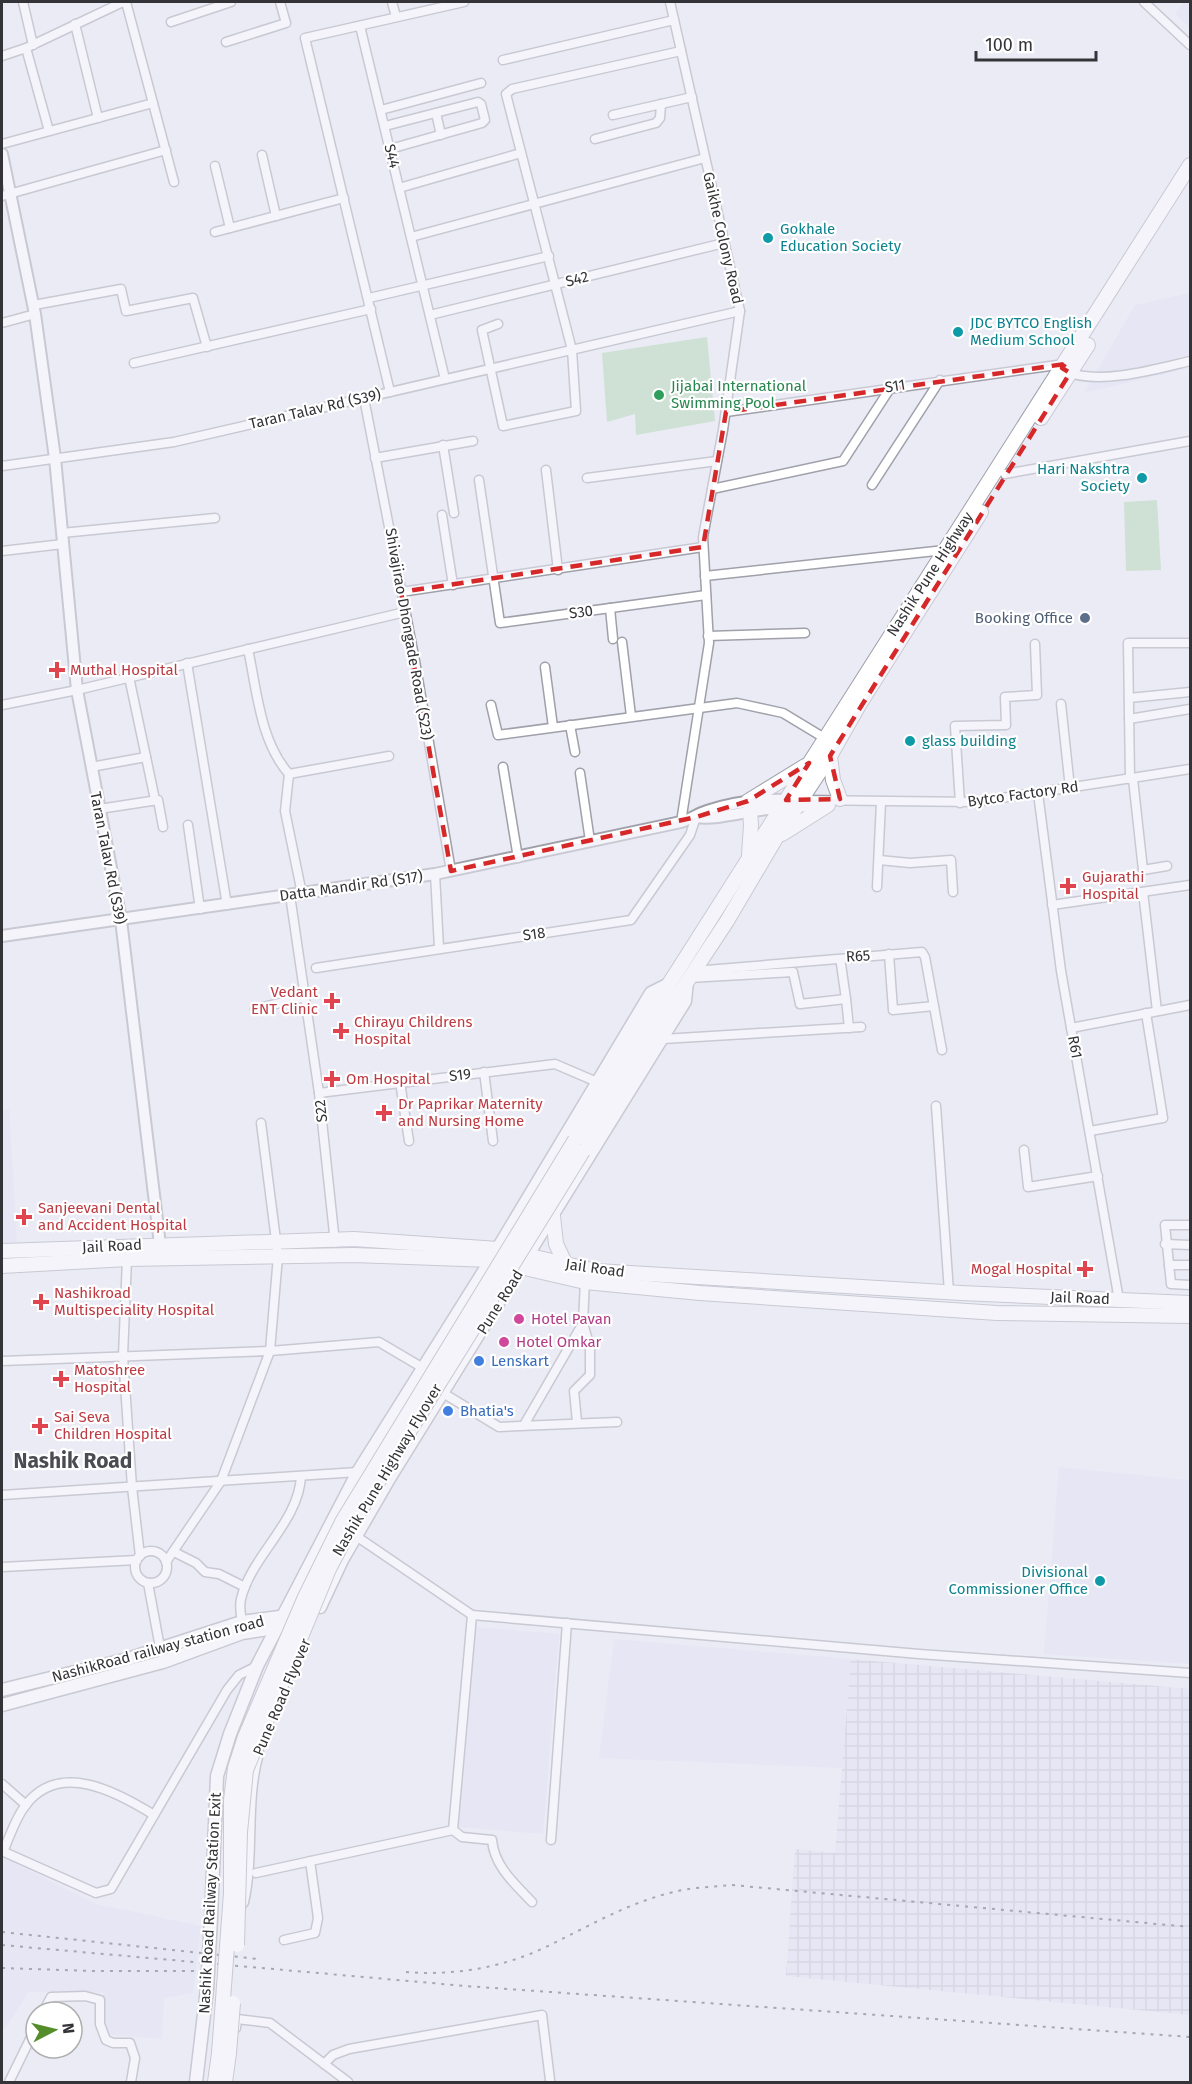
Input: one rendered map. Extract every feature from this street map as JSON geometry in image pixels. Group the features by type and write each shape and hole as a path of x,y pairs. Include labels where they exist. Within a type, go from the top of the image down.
{"main road":[{"name":"Nashik Pune Highway","path":"669,984 748,860 830,756 859,705 1005,474 1065,369 1191,165"},
{"name":"Nashik Pune Highway","path":"690,977 776,838 810,762 945,550 1191,181"},
{"path":"776,838 834,802 830,756"},
{"path":"748,860 752,825 749,806 810,762"},
{"name":"Pune Road","path":"315,1619 356,1536 686,1001 690,977"},
{"name":"Nashik Pune Highway Flyover","path":"225,2082 224,2053 231,1893 231,1800 235,1768 245,1737 314,1579 342,1522 579,1145 690,977"},
{"name":"Nashik Pune Highway Flyover","path":"215,2082 224,2053 240,1912 240,1832 246,1770 329,1569 355,1519 579,1145 669,984"},
{"name":"Nashik Road Railway Station Exit","path":"196,2082 207,1989 217,1776 256,1666 358,1472 494,1254 651,993 669,984"},
{"path":"554,1216 556,1244 566,1265"},
{"name":"Jail Road","path":"2,1251 335,1240 494,1254 583,1277 1191,1303"},
{"name":"Jail Road","path":"2,1266 127,1259 494,1254"},
{"name":"Jail Road","path":"526,1262 566,1265 583,1277"},
{"path":"583,1277 700,1293 997,1313 1191,1316"},
{"path":"2,1705 280,1622 315,1619"},
{"name":"Pune Road Flyover","path":"240,1912 252,1874 248,1802 256,1755 315,1619"},
{"name":"NashikRoad railway station road","path":"2,1690 162,1656 242,1622 280,1622"}],"street":[{"path":"23,2 30,46 49,131"},
{"path":"2,56 30,46 124,2 174,182"},
{"path":"171,22 231,2"},
{"path":"226,42 286,23 280,2"},
{"path":"392,2 396,17"},
{"path":"390,392 305,38 464,2"},
{"name":"Gaikhe Colony Road","path":"670,2 740,311 726,412 703,547 708,636 700,706 681,822"},
{"path":"1144,2 1191,45"},
{"path":"503,60 674,20"},
{"path":"75,24 98,118"},
{"name":"S44","path":"360,26 393,148 399,188 445,379"},
{"path":"498,324 482,330 503,426 574,412 577,407 572,350 557,284 507,104 508,91 681,51"},
{"path":"381,110 481,83"},
{"path":"613,115 692,97"},
{"path":"387,126 478,102 481,104 484,123 393,148"},
{"path":"2,144 153,103"},
{"path":"595,139 656,123 660,118 661,104"},
{"path":"436,113 441,135"},
{"path":"5,195 166,150"},
{"path":"399,188 520,153"},
{"name":"Taran Talav Rd (S39)","path":"2,154 5,195 35,309 55,458 77,690 121,920 162,1259"},
{"path":"262,155 276,216"},
{"path":"411,237 535,206 705,158"},
{"path":"215,166 230,228"},
{"path":"215,232 344,198"},
{"name":"S42","path":"430,315 724,243"},
{"path":"369,298 549,256"},
{"path":"2,323 35,309 121,289 126,311 193,298 207,347"},
{"path":"134,363 371,309"},
{"name":"Taran Talav Rd (S39)","path":"55,458 174,442 740,311"},
{"name":"S11","path":"726,412 940,380 1065,369 1132,374 1191,361"},
{"path":"872,485 940,380"},
{"path":"712,489 843,461 891,387"},
{"name":"Shivajirao Dhongade Road (S23)","path":"364,398 451,871"},
{"path":"375,458 473,441"},
{"path":"1005,474 1191,441"},
{"path":"443,445 454,513"},
{"path":"2,466 55,458"},
{"path":"587,478 717,461"},
{"path":"546,470 558,570"},
{"path":"479,480 494,579"},
{"path":"442,515 453,585"},
{"path":"2,551 63,539 215,518"},
{"path":"401,592 703,547"},
{"path":"705,576 945,550"},
{"name":"S30","path":"494,579 500,623 706,595"},
{"path":"610,608 631,716"},
{"path":"2,705 77,690 405,612"},
{"path":"708,636 804,633"},
{"path":"1167,866 1143,870 1131,779 1128,643 1191,643"},
{"path":"960,803 955,726 1006,725 1005,697 1037,695 1035,644"},
{"path":"248,649 267,737 279,763 289,774 285,811 302,894"},
{"path":"188,663 227,905"},
{"path":"545,667 553,727"},
{"path":"129,676 154,795"},
{"path":"1129,698 1191,692"},
{"path":"491,705 498,735 700,706 737,703 783,713 826,739"},
{"path":"1061,704 1070,788"},
{"path":"1129,718 1191,709"},
{"path":"570,725 575,752"},
{"path":"289,774 388,756"},
{"path":"91,767 146,757"},
{"path":"503,767 518,858"},
{"name":"Bytco Factory Rd","path":"791,804 960,803 1191,769"},
{"path":"580,773 590,841"},
{"name":"R61","path":"1038,793 1071,1028 1119,1300"},
{"path":"99,809 158,800 163,827"},
{"name":"Bytco Factory Rd","path":"791,804 855,802"},
{"path":"877,887 881,802"},
{"name":"Datta Mandir Rd (S17)","path":"2,936 435,874 518,858 696,817 706,819 749,806 791,804"},
{"name":"S18","path":"316,968 631,920 690,835 696,817"},
{"path":"188,825 200,909"},
{"path":"879,860 910,863 951,860 953,892"},
{"path":"435,874 439,948"},
{"path":"1053,905 1191,885"},
{"path":"1143,892 1157,1011"},
{"name":"S22","path":"290,895 319,1093 336,1256"},
{"path":"889,954 893,1010 934,1006"},
{"name":"R65","path":"690,977 792,962 889,954 924,954 942,1050"},
{"path":"792,962 800,1004 846,999"},
{"path":"841,964 849,1028"},
{"path":"690,977 793,972"},
{"path":"255,1009 305,998"},
{"path":"1071,1028 1191,1005"},
{"path":"1090,1131 1163,1118 1146,1013"},
{"path":"663,1039 861,1027"},
{"name":"S19","path":"319,1093 555,1064 597,1082"},
{"path":"484,1072 494,1141"},
{"path":"400,1082 409,1141"},
{"path":"936,1106 949,1292"},
{"path":"148,1583 157,1582 164,1576 166,1562 221,1481 270,1351 278,1256 261,1123"},
{"path":"1024,1150 1028,1187 1098,1176"},
{"path":"1191,1225 1165,1224 1165,1244 1172,1285 1191,1286"},
{"path":"1165,1244 1191,1245"},
{"path":"127,1259 123,1356 138,1558 136,1574 148,1583 162,1656"},
{"path":"1169,1264 1191,1265"},
{"path":"577,1422 574,1391 590,1375 590,1347 583,1323 583,1277"},
{"path":"524,1425 583,1323"},
{"path":"2,1361 270,1351 379,1342 423,1368"},
{"path":"443,1393 499,1427 617,1422"},
{"path":"2,1495 358,1472"},
{"path":"242,1622 240,1604 245,1587 297,1500 301,1476"},
{"path":"356,1536 472,1615 919,1654 1191,1673"},
{"path":"2,1567 138,1558 155,1552 166,1562"},
{"path":"174,1552 196,1563 205,1572 219,1575 245,1587"},
{"path":"453,1830 472,1615"},
{"path":"551,1840 567,1623"},
{"path":"154,1815 124,1797 81,1782 67,1782 47,1788 26,1805 2,1851 96,1893 111,1889 227,1690 239,1676 256,1666"},
{"path":"2,1784 26,1805"},
{"path":"252,1874 453,1830"},
{"path":"453,1830 462,1838 492,1840 493,1851 503,1871 532,1902"},
{"path":"284,1940 315,1933 318,1918 310,1861"},
{"path":"49,2000 51,1996 85,1996 100,2000 100,2024 106,2040 113,2043 130,2043 135,2058 131,2082"},
{"path":"324,2064 333,2055 349,2049 542,2014 550,2080"},
{"path":"231,2082 237,2019 270,2023 348,2082"},
{"path":"9,2082 24,2051"}],"highlighted area":[{"path":"1065,364 1062,368 1070,373 830,756 840,799 786,800 809,763 748,801 696,817 451,871 401,592 703,547 726,412"}],"shaded area":[{"path":"1183,2 1190,2 1190,28 1175,14"},
{"path":"1190,293 1190,368 1084,393 1135,305"},
{"path":"9,1109 17,1242 2,1243 2,1110"},
{"path":"1059,1467 1190,1480 1190,1664 1044,1654"},
{"path":"476,1627 559,1634 543,1834 459,1827"},
{"path":"614,1639 851,1659 842,1768 599,1758"},
{"path":"851,1659 1190,1689 1190,2015 786,1976 795,1849 835,1853"},
{"path":"2,1857 97,1904 201,1926 193,1993 164,1998 162,2039 104,2034 103,1993 29,1992 2,2033"}],"green space":[{"name":"Jijabai International Swimming Pool","path":"707,337 715,421 636,435 635,414 607,422 602,353"},
{"path":"1157,500 1161,570 1126,571 1124,502"}],"railway":[{"path":"406,1972 444,1973 499,1964 535,1952 611,1915 658,1896 681,1890 732,1885 1190,1927"},
{"path":"2,1932 258,1959"},
{"path":"2,1945 465,1986 1190,2037"},
{"path":"2,1968 201,1971"}],"place":[{"name":"Gokhale Education Society","path":"768,238"},
{"name":"JDC BYTCO English Medium School","path":"958,332"},
{"name":"Jijabai International Swimming Pool","path":"659,395"},
{"name":"Hari Nakshtra Society","path":"1142,478"},
{"name":"Booking Office","path":"1085,618"},
{"name":"Muthal Hospital","path":"57,670"},
{"name":"glass building","path":"910,741"},
{"name":"Gujarathi Hospital","path":"1068,886"},
{"name":"Vedant ENT Clinic","path":"332,1001"},
{"name":"Chirayu Childrens Hospital","path":"341,1031"},
{"name":"Om Hospital","path":"332,1079"},
{"name":"Dr Paprikar Maternity and Nursing Home","path":"384,1113"},
{"name":"Sanjeevani Dental and Accident Hospital","path":"24,1217"},
{"name":"Mogal Hospital","path":"1085,1269"},
{"name":"Nashikroad Multispeciality Hospital","path":"41,1302"},
{"name":"Hotel Pavan","path":"519,1319"},
{"name":"Hotel Omkar","path":"504,1342"},
{"name":"Lenskart","path":"479,1361"},
{"name":"Matoshree Hospital","path":"61,1379"},
{"name":"Bhatia's","path":"448,1411"},
{"name":"Sai Seva Children Hospital","path":"40,1426"},
{"name":"Divisional Commissioner Office","path":"1100,1581"}],"district":[{"name":"Nashik Road","path":"73,1461"}]}
